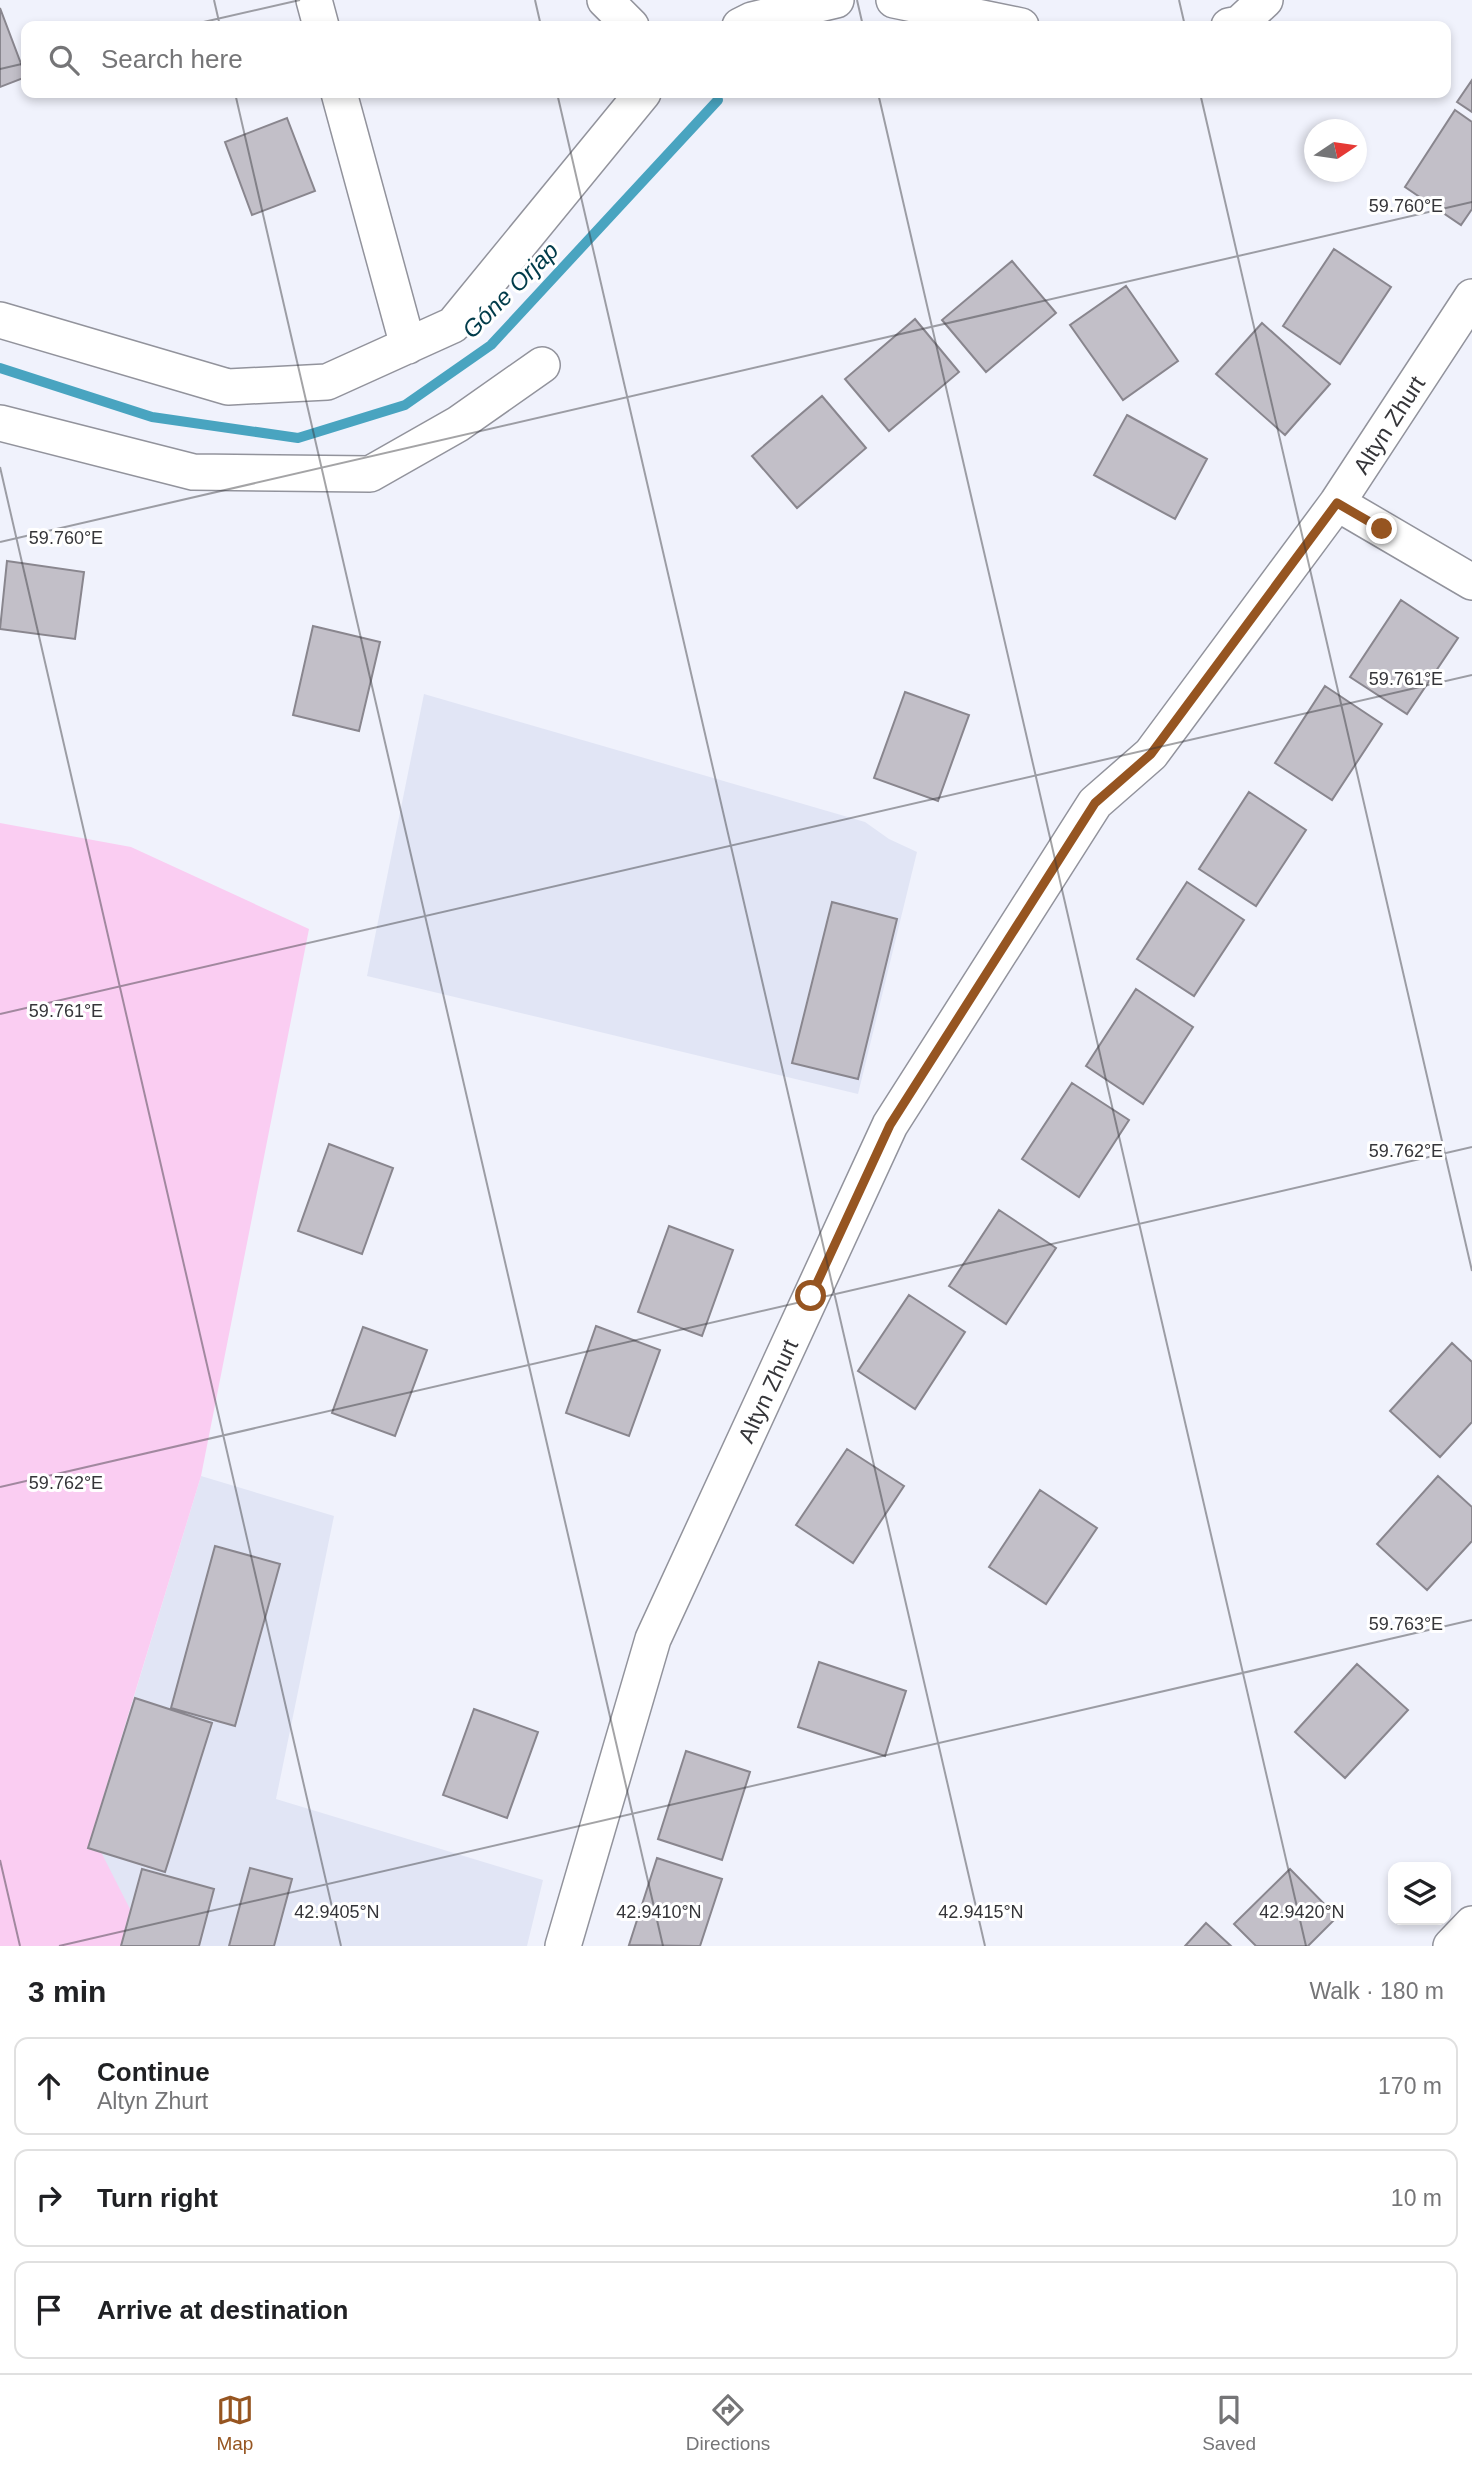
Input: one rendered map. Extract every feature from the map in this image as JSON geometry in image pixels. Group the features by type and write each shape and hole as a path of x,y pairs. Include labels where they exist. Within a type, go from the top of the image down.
{"street":[{"path":"314,0 320,21"},
{"path":"605,0 626,21"},
{"path":"750,21 836,0"},
{"path":"894,0 997,21"},
{"path":"1242,21 1265,0"},
{"path":"340,98 408,346"},
{"path":"0,320 229,387 327,382 453,325 639,98"},
{"name":"Altyn Zhurt","path":"562,1946 653,1639 890,1125 1095,803 1151,754 1337,503 1472,297"},
{"path":"0,423 193,472 370,474 458,424 542,365"},
{"path":"1337,503 1472,582"},
{"path":"1451,1946 1472,1924"}],"shaded area":[{"path":"424,694 865,822 889,839 917,852 858,1094 367,976"},
{"path":"0,823 131,847 309,929 201,1476 88,1847 101,1852 131,1911 121,1946 0,1946"},
{"path":"201,1476 334,1516 276,1799 543,1880 527,1946 121,1946 88,1848"}],"building":[{"path":"0,8 21,64 21,79 0,87"},
{"path":"1472,80 1472,112 1457,102"},
{"path":"1455,110 1472,122 1472,209 1461,225 1405,187"},
{"path":"287,118 315,191 252,215 225,142"},
{"path":"1334,249 1391,287 1340,364 1283,326"},
{"path":"1012,261 1056,313 986,372 942,320"},
{"path":"1126,286 1178,361 1123,400 1070,325"},
{"path":"915,319 959,372 889,431 845,379"},
{"path":"1262,323 1330,384 1285,435 1216,374"},
{"path":"822,396 866,448 797,508 752,456"},
{"path":"1127,415 1207,459 1175,519 1094,475"},
{"path":"7,561 84,572 75,639 0,629"},
{"path":"1401,600 1458,638 1407,714 1350,677"},
{"path":"313,626 380,642 359,731 293,715"},
{"path":"1325,686 1382,724 1332,800 1275,763"},
{"path":"905,692 969,715 938,801 874,778"},
{"path":"1249,792 1306,830 1256,906 1199,869"},
{"path":"1187,882 1244,920 1194,996 1137,959"},
{"path":"832,902 897,919 858,1079 792,1063"},
{"path":"1136,989 1193,1027 1143,1104 1086,1066"},
{"path":"1072,1083 1129,1120 1079,1197 1022,1159"},
{"path":"329,1144 393,1168 362,1254 298,1231"},
{"path":"999,1210 1056,1248 1006,1324 949,1286"},
{"path":"669,1226 733,1250 702,1336 638,1312"},
{"path":"909,1295 965,1332 915,1409 858,1371"},
{"path":"596,1326 660,1350 629,1436 566,1413"},
{"path":"363,1327 427,1350 395,1436 332,1413"},
{"path":"1452,1343 1472,1362 1472,1422 1440,1457 1390,1411"},
{"path":"847,1449 904,1486 853,1563 796,1525"},
{"path":"1438,1476 1472,1507 1472,1541 1427,1590 1377,1544"},
{"path":"1040,1490 1097,1528 1046,1604 989,1567"},
{"path":"215,1546 280,1564 235,1726 171,1708"},
{"path":"819,1662 906,1691 885,1756 798,1727"},
{"path":"1357,1664 1408,1710 1345,1778 1295,1732"},
{"path":"135,1698 212,1723 165,1872 88,1848"},
{"path":"474,1709 538,1732 507,1818 443,1795"},
{"path":"686,1751 750,1772 722,1860 658,1839"},
{"path":"657,1858 722,1879 700,1946 629,1945"},
{"path":"250,1868 292,1879 274,1946 229,1946"},
{"path":"142,1869 214,1889 199,1946 121,1946"},
{"path":"1290,1869 1337,1917 1308,1946 1256,1946 1234,1924"},
{"path":"1206,1923 1231,1946 1185,1946"}],"waterway":[{"name":"Góne Orjap","path":"0,368 152,417 298,438 405,405 491,345 718,100"}],"route":[{"path":"811,1296 890,1125 1095,803 1151,754 1337,503 1382,529"}]}
